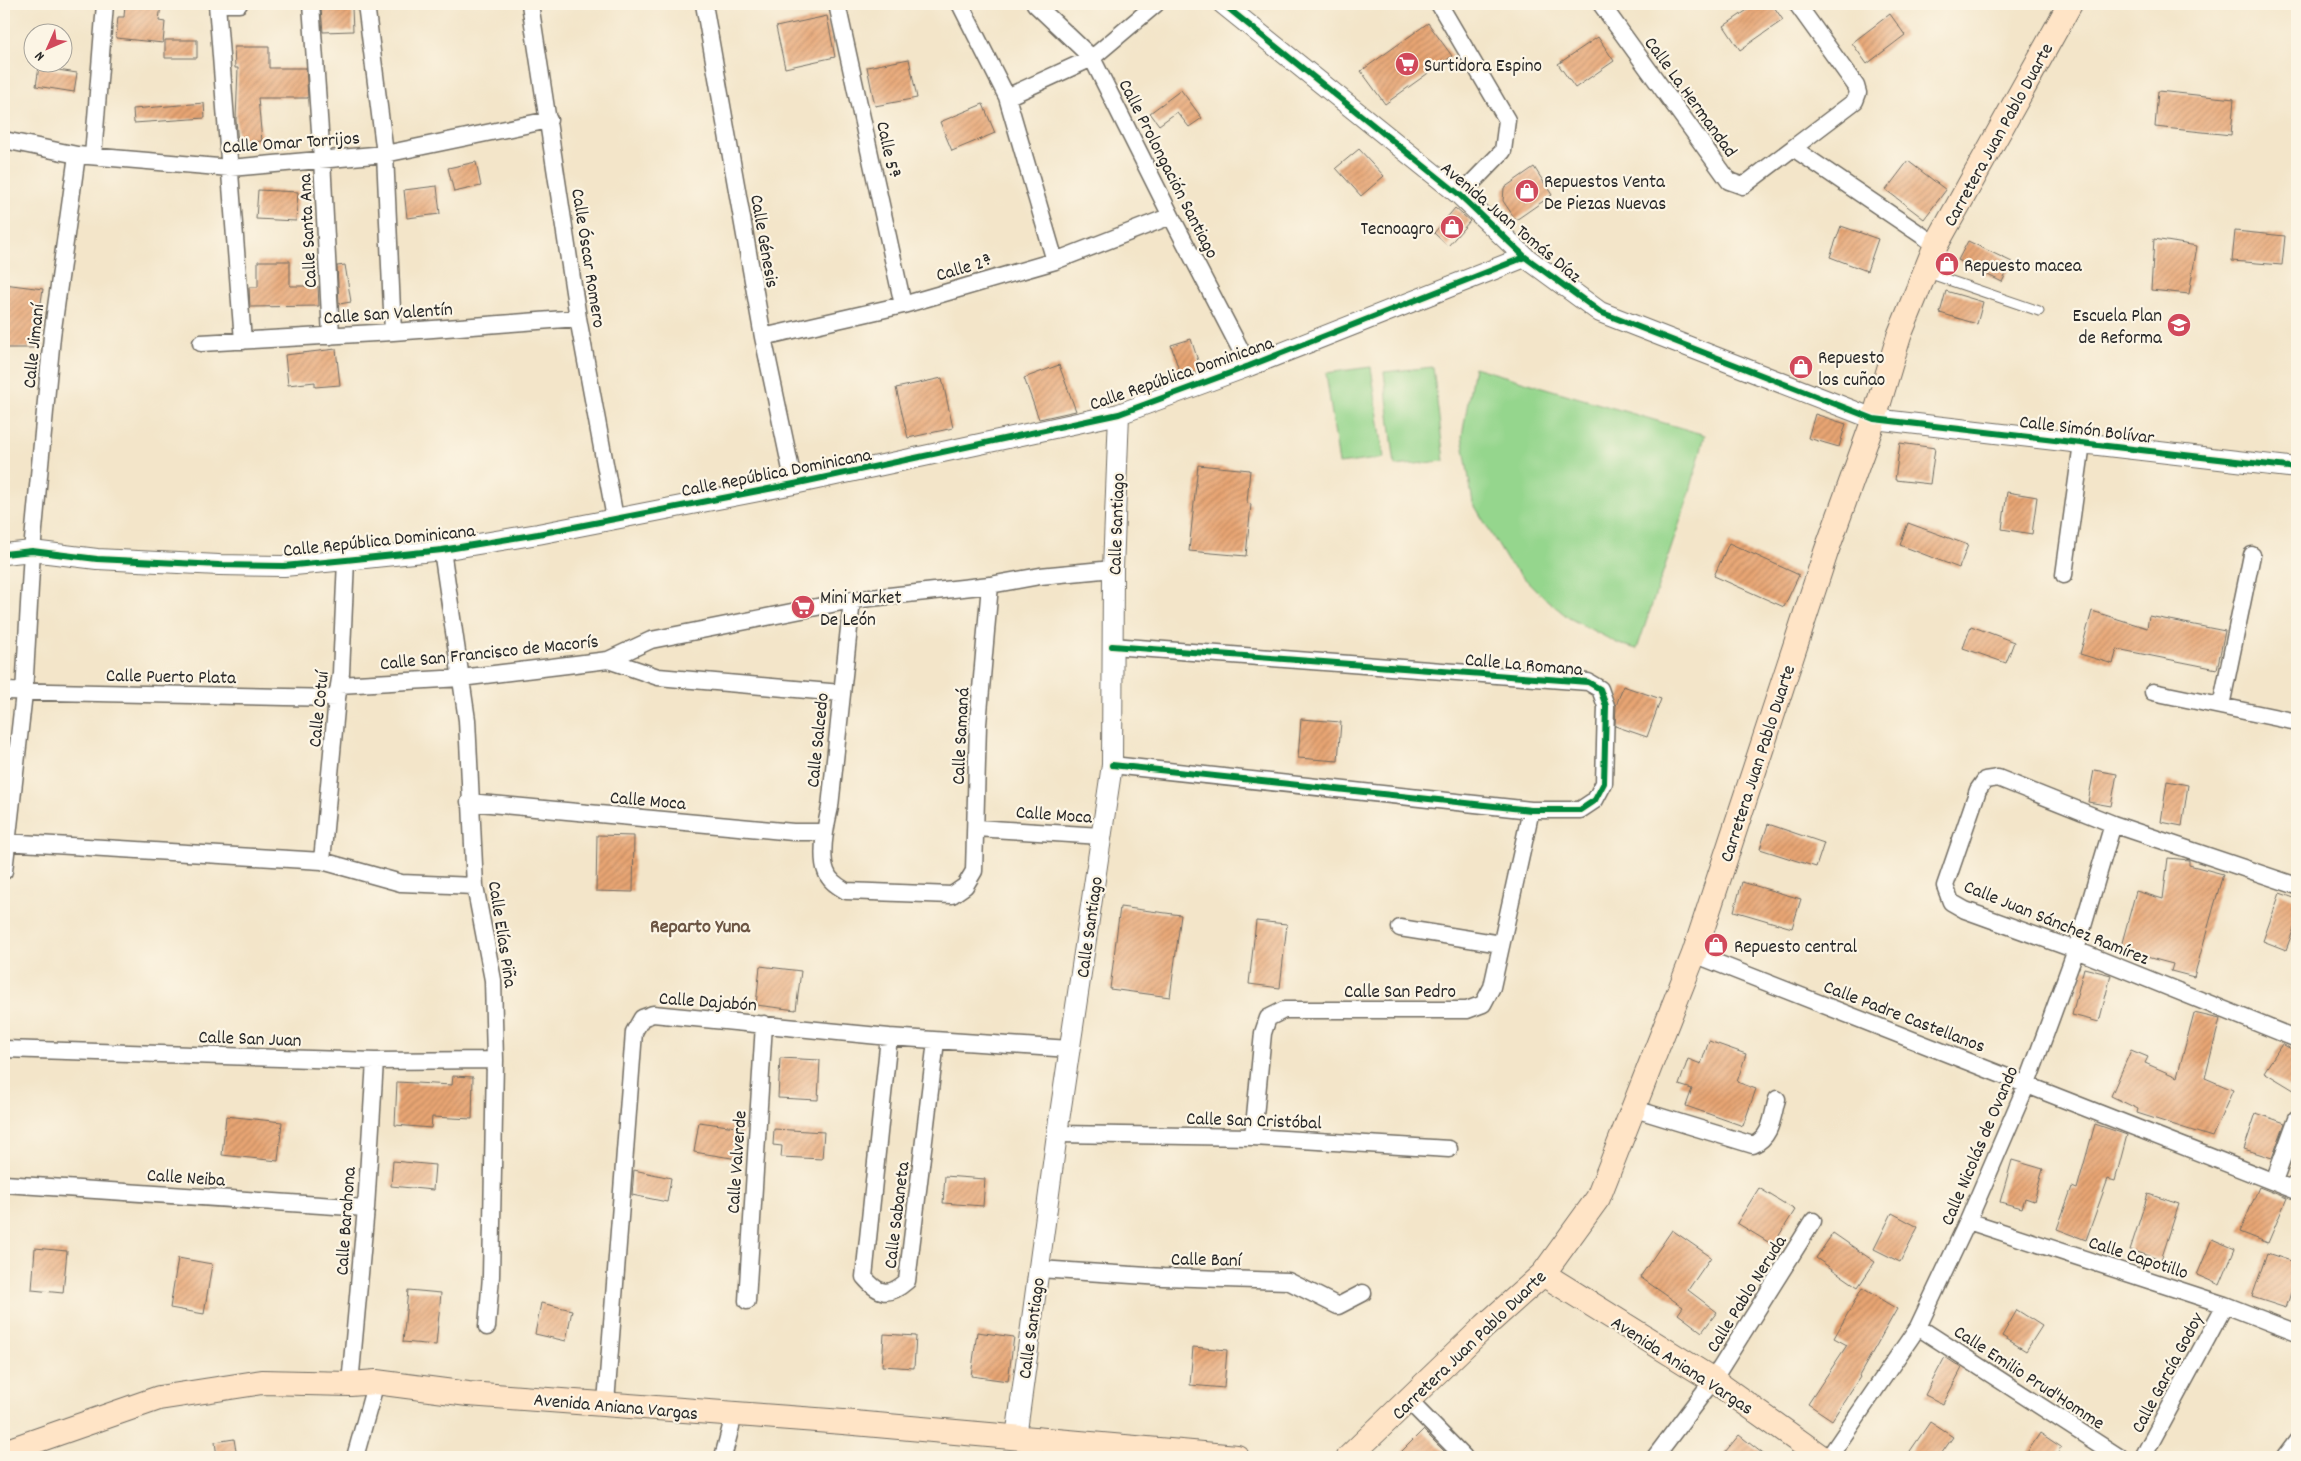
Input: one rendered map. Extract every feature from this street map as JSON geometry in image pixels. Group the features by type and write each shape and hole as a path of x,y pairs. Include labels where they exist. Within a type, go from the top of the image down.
{"main road":[{"name":"Carretera Juan Pablo Duarte","path":"1350,1457 1485,1326 1544,1274 1598,1198 1634,1108 1655,1048 1694,954 1826,552 1874,419 1899,336 1924,272 1936,244 2070,4"},
{"name":"Avenida Aniana Vargas","path":"1544,1274 1713,1380 1821,1457"},
{"name":"Avenida Aniana Vargas","path":"4,1452 159,1398 262,1382 350,1384 376,1382 468,1394 606,1403 1237,1457"}],"street":[{"name":"Calle Jimaní","path":"4,871 5,842 24,693 32,551 52,336 85,155 104,4"},
{"path":"239,4 217,4 243,341"},
{"name":"Calle Santa Ana","path":"311,4 322,159 331,336"},
{"path":"366,4 386,154 393,332"},
{"name":"Calle Óscar Romero","path":"530,4 578,318 615,518"},
{"name":"Calle Génesis","path":"704,4 763,337 794,484"},
{"name":"Calle 5ª","path":"837,4 903,305"},
{"path":"960,4 1007,97 1055,261"},
{"name":"Calle Prolongación Santiago","path":"1035,4 1092,58 1249,366"},
{"path":"1007,97 1092,58 1156,4"},
{"name":"Avenida Juan Tomás Díaz","path":"1223,4 1460,195 1525,257 1600,312 1874,419"},
{"path":"1439,4 1507,120 1503,151 1460,195"},
{"name":"Calle La Hermandad","path":"1601,4 1729,181 1743,186 1793,148"},
{"path":"1797,4 1856,86 1858,93 1855,101 1793,148 1936,244"},
{"name":"Calle Omar Torrijos","path":"4,140 85,155 230,168 386,154 549,120"},
{"name":"Calle 2ª","path":"763,337 903,305 1055,261 1171,216"},
{"name":"Calle República Dominicana","path":"4,554 32,551 97,560 284,566 442,550 794,484 1119,414 1249,366 1525,257"},
{"name":"Calle San Valentín","path":"201,343 393,332 578,318"},
{"name":"Calle Santiago","path":"1016,1438 1057,1134 1112,765 1113,569 1119,414"},
{"name":"Calle Simón Bolívar","path":"1874,419 2297,468"},
{"path":"2064,575 2082,443"},
{"name":"Calle Elías Piña","path":"442,550 467,720 475,886 493,980 495,1060 491,1276 487,1327"},
{"path":"2221,706 2252,555"},
{"name":"Calle Cotuí","path":"322,861 338,692 346,560"},
{"name":"Calle San Francisco de Macorís","path":"338,692 608,660 650,640 852,600 990,585 1040,576 1113,569"},
{"name":"Calle Samaná","path":"833,882 846,891 952,895 965,886 974,871 978,724 990,585"},
{"name":"Calle Salcedo","path":"833,882 826,872 824,832 830,807 852,600"},
{"name":"Calle La Romana","path":"1112,646 1588,682 1600,689 1606,706 1604,783 1595,800 1580,810 1531,810 1112,765"},
{"path":"608,660 658,677 841,693"},
{"name":"Calle Puerto Plata","path":"4,691 24,693 338,692"},
{"path":"2153,692 2297,722"},
{"name":"Calle Juan Sánchez Ramírez","path":"2297,886 2113,824 1998,778 1985,780 1978,790 1945,886 1951,902 1965,910 2076,950 2297,1038"},
{"name":"Calle Moca","path":"470,802 793,832 824,832"},
{"name":"Calle San Pedro","path":"1253,1137 1262,1033 1268,1018 1284,1010 1467,1010 1483,1004 1492,987 1531,810"},
{"name":"Calle Nicolás de Ovando","path":"1829,1457 1918,1327 1968,1221 2027,1084 2076,950 2113,824"},
{"name":"Calle Moca","path":"976,828 1101,836"},
{"path":"5,842 322,861 401,883 475,886"},
{"path":"1400,928 1502,944"},
{"name":"Calle Padre Castellanos","path":"1694,954 2297,1191"},
{"name":"Calle Dajabón","path":"606,1403 634,1032 642,1018 653,1014 936,1041 1070,1049"},
{"name":"Calle Valverde","path":"747,1301 764,1024"},
{"name":"Calle Sabaneta","path":"889,1037 864,1277 873,1288 885,1293 898,1290 907,1281 936,1041"},
{"name":"Calle San Juan","path":"4,1049 375,1062 495,1060"},
{"name":"Calle Barahona","path":"350,1384 366,1208 375,1062"},
{"path":"1634,1108 1753,1145 1760,1142 1767,1134 1777,1098"},
{"path":"2274,1181 2297,1118"},
{"name":"Calle San Cristóbal","path":"1057,1134 1253,1137 1449,1149"},
{"name":"Calle Neiba","path":"4,1184 366,1208"},
{"name":"Calle Pablo Neruda","path":"1655,1457 1713,1380 1813,1221"},
{"name":"Calle Capotillo","path":"1968,1221 2225,1305 2297,1333"},
{"name":"Calle Baní","path":"1039,1269 1163,1277 1288,1281 1338,1306 1363,1293"},
{"name":"Calle García Godoy","path":"2143,1457 2225,1305"},
{"name":"Calle Emilio Prud'Homme","path":"1918,1327 2120,1457"},
{"path":"355,1457 376,1382"},
{"path":"1408,1400 1464,1457"},
{"path":"723,1457 734,1415"},
{"path":"2285,1457 2297,1441"}],"lane":[{"path":"1924,272 2039,311"}],"green space":[{"path":"1371,367 1384,458 1339,464 1326,373"},
{"path":"1433,367 1444,461 1395,466 1384,372"},
{"path":"1474,367 1705,435 1689,495 1637,649 1619,644 1569,618 1542,596 1508,562 1473,503 1462,436"}],"building":[{"path":"125,4 161,4 159,21 165,22 163,43 116,38 118,17 124,17"},
{"path":"1756,4 1772,4 1783,20 1740,50 1724,26"},
{"path":"352,8 353,31 323,32 321,9"},
{"path":"1890,14 1905,35 1867,64 1852,43"},
{"path":"827,16 835,57 785,68 776,27"},
{"name":"Surtidora Espino","path":"1428,23 1452,56 1385,104 1361,71"},
{"path":"1598,37 1614,61 1575,88 1558,64"},
{"path":"165,40 197,40 197,58 165,58"},
{"path":"234,47 269,47 269,68 306,68 308,98 258,98 262,141 238,143 236,120 238,68 235,68"},
{"path":"909,59 917,98 875,106 867,67"},
{"path":"38,72 77,73 74,92 36,86"},
{"path":"1181,90 1202,118 1189,127 1177,112 1159,125 1150,113"},
{"path":"2158,91 2234,99 2231,135 2155,127"},
{"path":"204,103 205,118 134,123 133,109"},
{"path":"983,104 995,133 952,151 940,122"},
{"path":"1359,149 1384,176 1361,196 1336,168"},
{"path":"1908,161 1946,190 1924,219 1886,190"},
{"path":"476,162 481,186 454,192 448,168"},
{"name":"Repuestos Venta De Piezas Nuevas","path":"1534,167 1552,195 1516,220 1503,201 1504,188"},
{"path":"437,186 440,214 407,218 404,190"},
{"path":"258,190 298,192 296,221 256,219"},
{"name":"Tecnoagro","path":"1455,208 1470,221 1448,246 1434,233"},
{"path":"1841,226 1878,239 1867,271 1830,257"},
{"path":"2235,231 2285,236 2282,265 2232,261"},
{"path":"2154,239 2197,246 2189,294 2151,290"},
{"path":"1968,241 2012,262 2002,282 1958,260"},
{"path":"258,261 290,261 290,286 318,286 319,306 250,307 249,287 258,287"},
{"path":"345,265 351,302 339,304 337,266"},
{"path":"4,284 43,289 40,309 38,309 38,348 4,348"},
{"path":"1946,291 1983,302 1977,324 1940,313"},
{"path":"1191,339 1201,370 1181,377 1171,345"},
{"path":"336,349 340,385 315,387 315,382 288,385 285,355"},
{"path":"1059,365 1076,411 1039,419 1024,378"},
{"path":"942,378 953,428 908,438 896,388"},
{"path":"1815,414 1846,424 1839,447 1808,438"},
{"path":"1900,443 1935,448 1930,484 1895,480"},
{"path":"1198,465 1250,470 1247,503 1251,504 1246,556 1189,551"},
{"path":"2007,492 2037,497 2032,534 2002,529"},
{"path":"1908,523 1968,545 1959,568 1900,545"},
{"path":"1729,543 1799,575 1784,607 1714,576"},
{"path":"2092,611 2147,628 2149,616 2225,631 2217,669 2117,649 2113,664 2080,654"},
{"path":"1971,626 2014,642 2006,663 1963,648"},
{"path":"1623,686 1661,699 1647,737 1615,726 1616,706"},
{"path":"1301,719 1341,722 1338,761 1298,758"},
{"path":"2094,770 2117,774 2111,806 2088,802"},
{"path":"2167,781 2188,785 2182,826 2161,822"},
{"path":"1768,824 1824,843 1816,867 1760,849"},
{"path":"597,835 634,836 633,892 596,891"},
{"path":"2168,858 2189,860 2189,865 2223,874 2194,977 2171,971 2173,964 2120,950 2136,891 2163,899"},
{"path":"1742,882 1801,899 1792,928 1734,911"},
{"path":"2280,893 2297,899 2297,920 2286,950 2263,941"},
{"path":"1120,907 1181,915 1170,997 1110,989"},
{"path":"1256,921 1287,924 1280,988 1249,984"},
{"path":"760,966 801,971 796,1010 756,1005"},
{"path":"2084,968 2111,975 2099,1022 2072,1015"},
{"path":"2194,1013 2220,1019 2205,1078 2233,1090 2212,1137 2137,1113 2138,1109 2111,1096 2131,1050 2148,1057 2145,1063 2177,1077"},
{"path":"1709,1041 1746,1054 1737,1082 1756,1089 1743,1126 1686,1106 1692,1089 1679,1085 1688,1059 1701,1064"},
{"path":"2282,1044 2297,1052 2297,1092 2264,1072"},
{"path":"780,1058 820,1060 818,1100 778,1098"},
{"path":"453,1076 473,1077 472,1119 432,1117 431,1128 395,1125 397,1082 452,1085"},
{"path":"2256,1113 2285,1123 2272,1158 2244,1149"},
{"path":"226,1116 282,1122 278,1161 222,1155"},
{"path":"699,1122 743,1128 738,1159 694,1152"},
{"path":"2095,1124 2127,1135 2115,1181 2108,1179 2086,1240 2057,1229 2072,1187 2077,1189"},
{"path":"774,1129 824,1132 822,1159 781,1157 782,1146 773,1145"},
{"path":"2012,1160 2043,1169 2034,1201 2025,1198 2022,1208 2000,1202"},
{"path":"393,1161 435,1165 433,1190 391,1186"},
{"path":"634,1170 671,1178 667,1202 632,1195"},
{"path":"945,1176 985,1179 983,1206 943,1203"},
{"path":"2259,1187 2287,1198 2268,1243 2240,1232"},
{"path":"1759,1188 1795,1210 1773,1245 1737,1223"},
{"path":"2148,1194 2179,1204 2161,1260 2130,1250"},
{"path":"1892,1213 1918,1227 1900,1262 1874,1249"},
{"path":"1672,1230 1711,1257 1688,1290 1717,1312 1702,1332 1678,1314 1683,1307 1640,1277"},
{"path":"1833,1233 1875,1262 1858,1287 1816,1258"},
{"path":"2212,1239 2235,1249 2220,1285 2197,1275"},
{"path":"35,1248 67,1251 63,1293 32,1290"},
{"path":"2267,1253 2297,1263 2297,1274 2286,1308 2252,1297"},
{"path":"178,1258 212,1264 204,1314 170,1308"},
{"path":"1862,1288 1897,1309 1860,1377 1832,1420 1808,1404 1847,1345 1834,1338"},
{"path":"408,1290 441,1293 436,1345 403,1342"},
{"path":"541,1303 572,1310 566,1341 535,1334"},
{"path":"2017,1310 2042,1326 2026,1351 2002,1336"},
{"path":"977,1332 1014,1337 1008,1381 971,1376"},
{"path":"884,1334 916,1336 914,1368 882,1366"},
{"path":"1193,1347 1227,1350 1224,1388 1190,1385"},
{"path":"1945,1357 1962,1368 1943,1404 1925,1395"},
{"path":"1930,1422 1953,1437 1939,1457 1906,1457"},
{"path":"1423,1430 1450,1457 1396,1457"},
{"path":"2040,1433 2061,1447 2055,1457 2024,1457"},
{"path":"1739,1435 1767,1457 1721,1457"},
{"path":"234,1439 237,1457 217,1457 215,1442"}],"cycle path":[{"path":"1223,4 1460,195 1525,257 1600,312 1874,419 2297,468"},
{"path":"4,554 32,551 97,559 284,566 442,550 538,534 794,484 1119,414 1249,366 1525,257"},
{"path":"1112,646 1588,682 1600,689 1606,706 1604,783 1595,800 1580,810 1531,810 1112,765"}],"place":[{"name":"Surtidora Espino","path":"1407,64"},
{"name":"Repuestos Venta De Piezas Nuevas","path":"1527,191"},
{"name":"Tecnoagro","path":"1452,227"},
{"name":"Repuesto macea","path":"1947,264"},
{"name":"Escuela Plan de Reforma","path":"2179,325"},
{"name":"Repuesto los cuñao","path":"1801,367"},
{"name":"Mini Market De León","path":"803,607"},
{"name":"Repuesto central","path":"1716,945"}],"district":[{"name":"Reparto Yuna","path":"700,925"}]}
